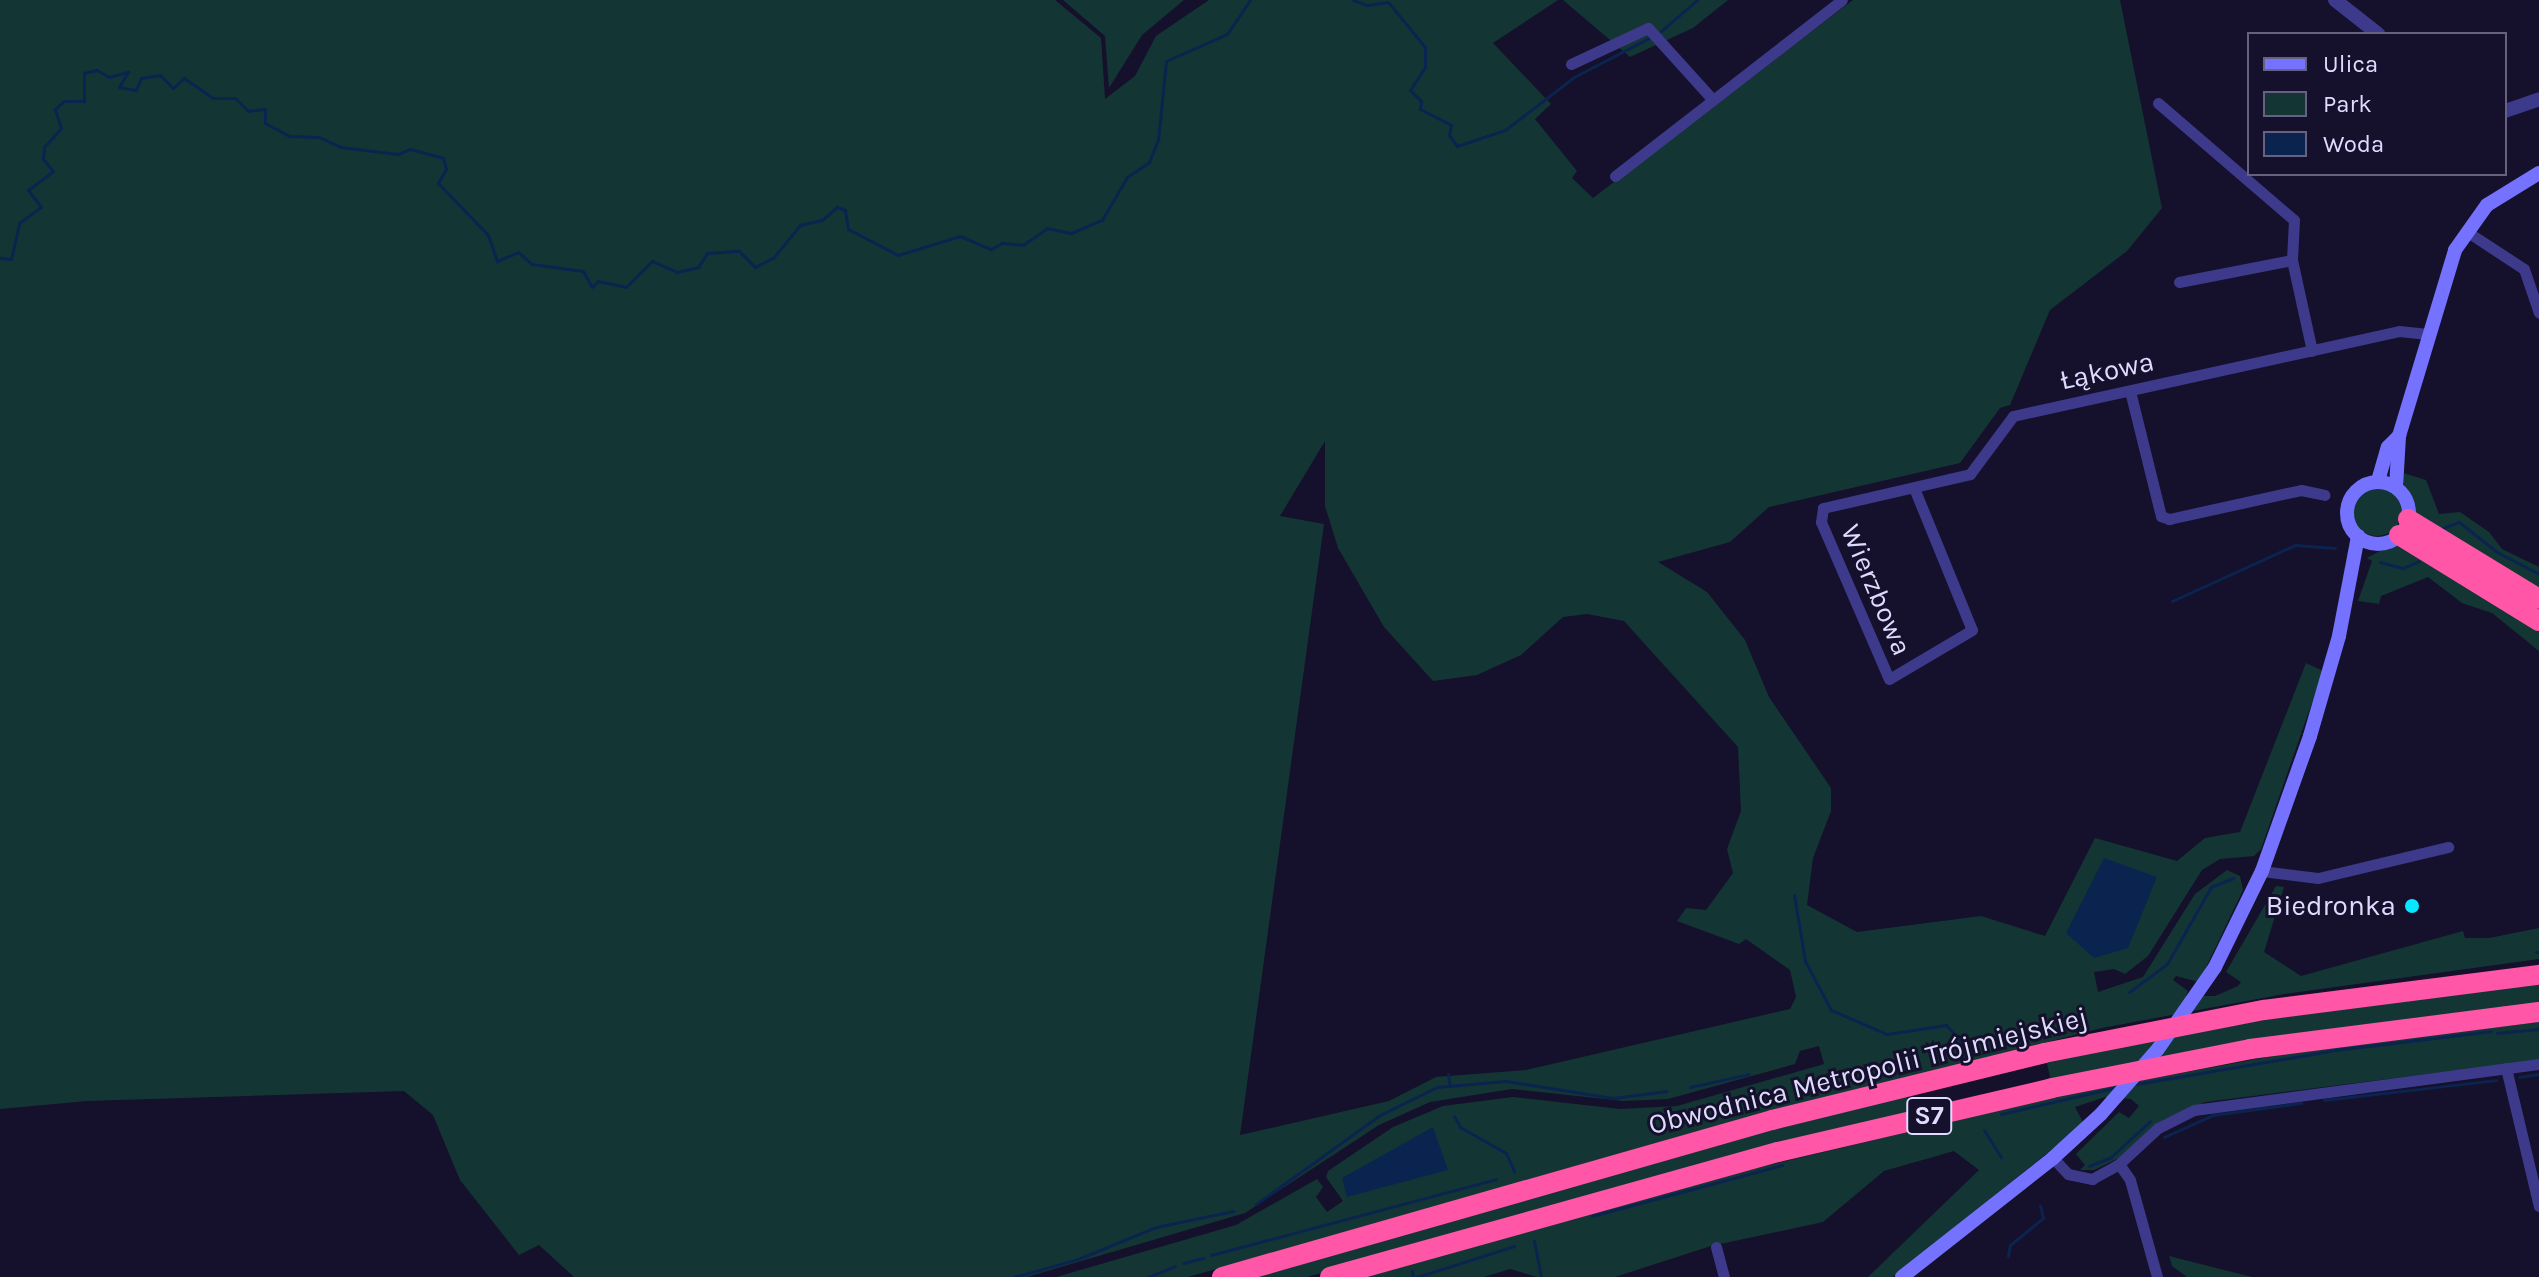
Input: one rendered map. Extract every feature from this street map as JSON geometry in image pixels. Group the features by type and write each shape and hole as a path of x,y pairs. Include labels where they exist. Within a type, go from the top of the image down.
{"highway":[{"path":"2404,527 2539,599"},
{"path":"2404,527 2539,621"},
{"path":"2499,979 2539,966"},
{"name":"Obwodnica Metropolii Trójmiejskiej","path":"1222,1277 1772,1120 2044,1053 2264,1010 2539,975"},
{"name":"Obwodnica Metropolii Trójmiejskiej","path":"1330,1277 1778,1152 2066,1084 2250,1049 2539,1012"}],"main road":[{"path":"2396,487 2399,436 2452,258 2466,231 2501,194 2539,173"},
{"path":"2378,481 2388,447 2399,436"},
{"path":"2378,481 2396,487 2405,498 2404,527 2364,540 2348,523 2347,506 2355,491 2378,481"},
{"path":"1902,1277 2053,1158 2111,1103 2200,990 2262,871 2331,667 2352,573 2364,540"}],"street":[{"path":"1615,176 1842,0"},
{"path":"2335,0 2375,32"},
{"path":"1571,64 1648,28 1713,100"},
{"path":"2507,110 2539,99"},
{"path":"2158,103 2247,175"},
{"path":"2248,176 2287,208 2294,220 2292,260 2312,351"},
{"path":"2466,231 2524,269 2539,313"},
{"path":"2179,282 2292,260"},
{"name":"Łąkowa","path":"1823,508 1970,474 2008,418 2399,331 2430,334"},
{"path":"2130,391 2161,516 2169,519 2301,490 2324,495"},
{"name":"Wierzbowa","path":"1823,508 1821,522 1889,679 1972,630 1914,488"},
{"path":"2262,871 2318,878 2448,847"},
{"path":"2053,1158 2076,1178 2092,1179 2119,1164 2158,1128 2194,1110 2539,1064"},
{"path":"2506,1068 2539,1206"},
{"path":"2119,1164 2130,1180 2157,1277"},
{"path":"1716,1247 1724,1277"}],"green space":[{"path":"0,0 1055,0 1101,38 1105,99 1135,76 1156,36 1209,0 1558,0 1493,43 1551,104 1535,119 1577,171 1572,178 1593,198 1853,0 2120,0 2162,208 2127,251 2050,310 2010,405 2000,408 1960,463 1769,507 1730,542 1658,562 1707,592 1745,640 1769,697 1831,788 1831,811 1813,858 1807,905 1857,932 1981,916 2045,936 2095,838 2177,861 2205,838 2240,832 2306,663 2323,671 2261,849 2254,856 2220,859 2202,870 2148,956 2125,974 2114,969 2094,972 2098,992 2143,977 2195,894 2227,870 2240,876 2243,890 2199,982 2176,976 2173,980 2188,991 2186,996 2215,996 2238,986 2241,982 2226,972 2276,886 2284,887 2264,952 2301,976 2463,931 2465,938 2489,938 2539,928 2539,959 2284,994 2102,1028 1684,1135 1188,1277 1056,1277 1236,1225 1317,1179 1323,1187 1316,1197 1327,1212 1343,1201 1326,1177 1328,1171 1393,1127 1443,1106 1513,1097 1620,1109 1677,1106 1824,1064 1819,1046 1800,1051 1795,1064 1668,1099 1623,1101 1512,1089 1430,1102 1379,1125 1245,1213 1027,1277 574,1277 539,1245 519,1255 460,1180 433,1115 404,1091 87,1101 0,1109","holes":["1325,441 1325,506 1338,548 1384,627 1433,681 1477,675 1521,655 1563,617 1587,614 1624,621 1738,747 1741,811 1727,849 1733,873 1706,910 1686,908 1677,921 1739,944 1746,939 1790,970 1796,997 1790,1009 1526,1070 1436,1077 1389,1101 1240,1135 1324,524 1280,516"]},
{"path":"1063,0 1184,0 1142,35 1109,88 1105,36"},
{"path":"1563,0 1728,0 1693,28 1630,57"},
{"path":"2400,472 2426,480 2439,514 2460,512 2489,532 2502,549 2539,567 2539,590 2413,512"},
{"path":"2377,486 2394,494 2402,511 2394,528 2377,536 2360,528 2352,511 2360,494"},
{"path":"2396,542 2539,628 2539,651 2492,613 2462,603 2428,577 2381,596 2379,604 2358,601 2372,561 2367,558"},
{"path":"2539,980 2539,1005 2051,1081 2046,1059 2278,1014"},
{"path":"2539,1022 2539,1060 2205,1102 2163,1120 2121,1157 2094,1170 2080,1170 2085,1165 2076,1154 2119,1112 2129,1118 2139,1106 2131,1099 2105,1097 2075,1107 2083,1122 2077,1129 1893,1277 1868,1277 1979,1170 1954,1151 1884,1171 1823,1222 1711,1246 1615,1277 1537,1277 1510,1269 1484,1277 1364,1277 1757,1168 2062,1095 2295,1052"},
{"path":"1906,1092 1910,1113 1307,1277 1244,1277"},
{"path":"2169,1256 2252,1277 2187,1277 2172,1266"}],"water":[{"path":"2104,858 2157,877 2128,948 2094,958 2066,933"},
{"path":"1433,1127 1448,1170 1347,1197 1342,1178"}],"waterway":[{"path":"0,258 11,259 19,223 41,207 28,190 53,171 43,159 44,147 61,128 55,109 64,101 84,101 84,73 97,70 109,77 128,72 119,87 136,90 141,78 160,75 173,88 184,78 213,98 235,98 248,111 265,109 265,123 289,136 319,137 340,147 398,154 410,149 443,158 446,169 438,183 488,235 497,261 518,252 532,264 583,271 592,287 598,281 626,287 652,261 677,272 698,267 707,253 739,251 755,267 773,258 800,225 822,220 837,207 845,210 848,229 898,255 960,236 991,249 1002,243 1023,245 1047,228 1071,233 1102,220 1127,177 1149,162 1158,140 1166,61 1227,34 1250,0"},
{"path":"1353,0 1367,5 1388,2 1425,47 1425,67 1410,90 1421,101 1420,109 1451,125 1449,135 1457,146 1505,130 1574,77 1651,37"},
{"path":"1661,31 1697,0"},
{"path":"2443,528 2459,522 2497,552 2539,574"},
{"path":"2172,601 2295,545 2335,548"},
{"path":"2380,562 2403,568 2419,561"},
{"path":"2129,992 2167,964 2211,887 2233,878"},
{"path":"1794,895 1805,961 1831,1010 1887,1034 1946,1025 1964,1044"},
{"path":"2497,1033 2539,1029"},
{"path":"2137,1084 2335,1050 2491,1031"},
{"path":"1448,1074 1450,1086"},
{"path":"1690,1087 1749,1074"},
{"path":"2519,1077 2539,1074"},
{"path":"2324,1100 2496,1080"},
{"path":"1256,1204 1380,1115 1437,1087 1506,1081 1613,1098 1667,1091"},
{"path":"2001,1114 2118,1087"},
{"path":"2164,1137 2213,1115 2301,1103"},
{"path":"1454,1116 1460,1127 1506,1153 1514,1171"},
{"path":"2089,1166 2111,1157 2150,1121"},
{"path":"1984,1130 2001,1157"},
{"path":"1592,1216 1782,1165"},
{"path":"1211,1255 1496,1179"},
{"path":"2008,1256 2010,1245 2043,1218 2040,1205"},
{"path":"1014,1277 1078,1259 1156,1227 1233,1211"},
{"path":"1534,1241 1541,1277"},
{"path":"1417,1277 1514,1246"},
{"path":"1183,1263 1203,1258"},
{"path":"1148,1277 1175,1266"},
{"path":"1412,1271 1413,1277"}],"place":[{"name":"Biedronka","path":"2412,906"}]}
